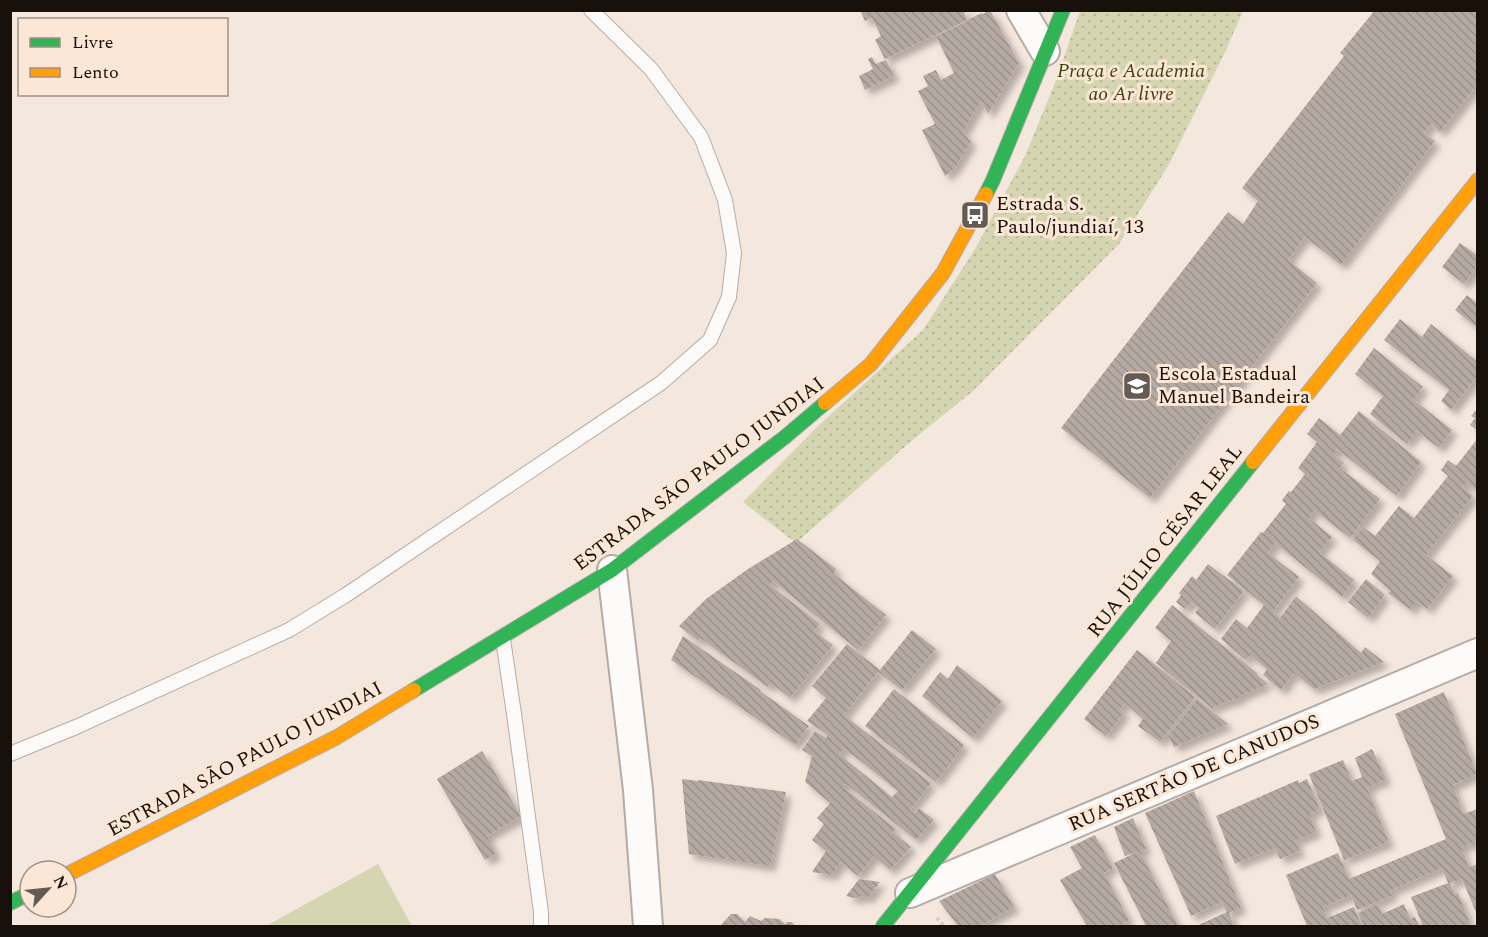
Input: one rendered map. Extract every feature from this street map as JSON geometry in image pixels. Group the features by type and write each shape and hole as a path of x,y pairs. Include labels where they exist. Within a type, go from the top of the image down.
{"main road":[{"name":"ESTRADA SÃO PAULO JUNDIAI","path":"78,869 338,737 612,570 785,437 871,364 943,273 993,180 1063,10"},
{"name":"RUA JÚLIO CÉSAR LEAL","path":"883,927 1478,180"}],"street":[{"path":"1021,10 1046,51"},
{"path":"612,570 638,790 648,927"},
{"name":"RUA SERTÃO DE CANUDOS","path":"910,893 1478,653"}],"lane":[{"path":"10,754 76,727 289,630 346,595 662,383 710,340 729,297 734,253 725,200 701,137 651,69 591,10"},
{"path":"502,636 538,889 541,927"}],"green space":[{"name":"Praça e Academia ao Ar livre","path":"1080,11 1243,11 1168,166 1119,244 973,391 910,442 796,543 743,502 818,426 923,330 975,249 1025,156 1055,83"},
{"path":"378,864 412,926 266,926"}],"building":[{"path":"860,10 884,10 885,12 888,10 969,10 964,13 967,20 885,59 875,40 881,36 872,18 865,21"},
{"path":"990,10 1019,63 988,114 981,101 963,132 971,142 954,169 945,176 922,130 935,124 918,91 928,86 923,76 936,70 941,80 954,73 936,36"},
{"path":"1375,10 1478,10 1478,84 1440,132 1431,124 1424,133 1435,141 1341,265 1305,237 1288,260 1317,283 1150,498 1061,428 1228,212 1243,224 1258,201 1242,188 1344,56 1340,53"},
{"path":"872,57 876,64 886,60 894,76 865,90 859,76 873,69 868,59"},
{"path":"1460,243 1478,256 1478,265 1464,284 1442,267"},
{"path":"1467,295 1478,304 1478,328 1455,310"},
{"path":"1400,319 1422,337 1431,324 1478,362 1478,375 1451,410 1441,401 1449,390 1384,340"},
{"path":"1374,348 1423,387 1414,400 1452,430 1439,448 1417,431 1407,444 1370,414 1383,396 1355,374"},
{"path":"1478,408 1478,431 1470,425 1475,418 1471,416"},
{"path":"1359,411 1421,462 1397,496 1337,449 1334,455 1344,463 1340,468 1380,499 1350,538 1314,510 1309,518 1332,537 1319,552 1354,580 1342,597 1275,543 1268,553 1299,577 1273,612 1280,618 1296,596 1361,653 1365,647 1384,662 1314,689 1294,673 1281,690 1263,675 1267,669 1250,655 1246,660 1221,639 1236,619 1247,628 1264,605 1227,575 1286,504 1282,500 1305,474 1298,468 1317,442 1307,434 1319,418 1340,435"},
{"path":"1478,438 1478,491 1467,483 1462,487 1473,496 1426,555 1453,576 1427,609 1417,601 1411,610 1388,593 1391,591 1371,574 1380,561 1353,540 1363,527 1375,536 1399,506 1414,518 1448,476 1441,470 1448,460 1456,466"},
{"path":"797,539 836,569 834,574 886,615 858,650 773,581 770,585 820,624 814,631 833,645 790,698 771,683 768,687 700,638 698,641 679,626 706,599 748,569"},
{"path":"1208,564 1244,591 1215,629 1195,613 1199,608 1191,602 1185,609 1176,602 1181,595 1179,593 1192,576 1196,580"},
{"path":"1366,579 1385,595 1368,618 1348,602"},
{"path":"1172,605 1268,684 1240,696 1237,701 1235,699 1213,709 1156,663 1171,641 1155,628"},
{"path":"912,630 936,649 902,690 878,672 844,715 931,783 910,810 914,814 919,808 934,820 916,840 846,784 843,787 896,829 893,832 911,847 890,870 874,856 858,876 841,862 832,875 812,872 826,851 812,840 824,824 817,818 830,803 805,782 812,756 802,750 815,731 826,738 828,735 807,721 826,698 812,686 847,644 880,670","holes":["844,748 898,791 892,797 839,754"]},
{"path":"683,636 809,726 795,745 671,660"},
{"path":"1137,650 1195,697 1160,742 1138,726 1143,719 1125,703 1120,709 1124,713 1106,736 1084,719"},
{"path":"957,665 1002,701 973,738 922,696 940,672 948,679"},
{"path":"894,689 964,745 936,782 865,726"},
{"path":"1444,692 1477,774 1453,785 1463,814 1478,809 1478,841 1461,847 1469,867 1478,864 1478,917 1462,879 1450,883 1455,895 1458,893 1471,926 1423,926 1411,897 1448,883 1442,868 1390,891 1392,896 1357,910 1351,895 1323,907 1327,918 1354,907 1362,926 1307,926 1286,875 1338,853 1349,879 1446,839 1395,714"},
{"path":"1197,699 1228,724 1174,747 1168,736"},
{"path":"1372,749 1386,779 1367,788 1389,842 1344,860 1309,774 1343,760 1352,781 1362,777 1355,758"},
{"path":"482,751 521,816 487,836 496,854 485,860 437,779"},
{"path":"682,779 786,792 770,866 689,854"},
{"path":"1307,779 1320,809 1310,814 1316,832 1295,841 1300,851 1280,859 1275,848 1235,864 1216,816 1298,780 1299,783"},
{"path":"1194,791 1241,908 1229,913 1234,926 1196,926 1227,912 1222,902 1191,916 1145,813"},
{"path":"1133,818 1146,849 1140,851 1178,926 1146,926 1114,863 1139,851 1125,856 1114,827"},
{"path":"1095,835 1113,868 1104,873 1129,920 1122,924 1123,926 1087,926 1060,880 1082,868 1070,847"},
{"path":"995,874 1014,907 980,926 958,926 939,901"},
{"path":"859,879 880,882 868,898 860,896 859,899 846,896"},
{"path":"1378,904 1382,914 1404,904 1410,919 1415,917 1419,926 1364,926 1358,913"},
{"path":"731,914 737,914 745,922 750,916 761,921 765,918 779,919 785,924 792,922 795,926 720,926"}],"traffic: fast":[{"path":"986,194 1063,10"},
{"path":"414,690 612,570 785,437 825,403"},
{"path":"883,926 1253,462"},
{"path":"10,903 18,899"}],"traffic: slow":[{"path":"1253,462 1478,180"},
{"path":"825,403 871,364 943,273 986,194"},
{"path":"78,869 337,737 414,690"}],"place":[{"name":"Estrada S. Paulo/jundiaí, 13","path":"975,215"},
{"name":"Escola Estadual Manuel Bandeira","path":"1137,386"}]}
